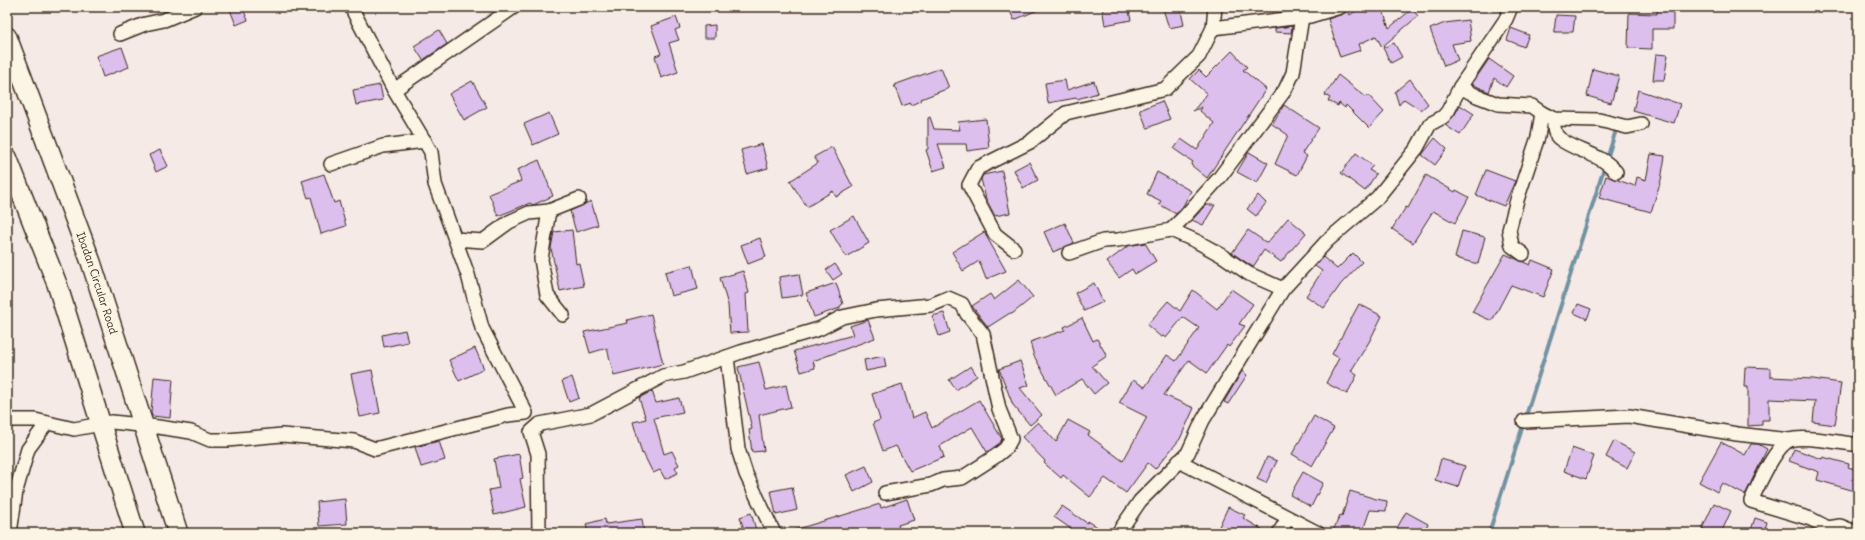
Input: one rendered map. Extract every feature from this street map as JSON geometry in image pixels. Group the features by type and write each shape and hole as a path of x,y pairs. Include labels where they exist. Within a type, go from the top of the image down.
{"highway":[{"name":"Ibadan Circular Road","path":"7,36 91,262 178,533"},
{"path":"7,157 57,284 135,533"}],"street":[{"path":"120,34 144,24 164,20 194,7"},
{"path":"351,7 394,90 431,152 435,184 468,275 482,328 526,413 540,424"},
{"path":"394,90 514,7"},
{"path":"1014,250 995,234 969,185 978,168 1030,142 1066,113 1165,89 1199,56 1213,28 1215,7"},
{"path":"1213,28 1302,17 1340,7"},
{"path":"1118,533 1140,501 1188,453 1203,420 1283,289 1327,241 1377,198 1417,148 1430,124 1443,117 1448,111 1460,87 1506,19 1511,7"},
{"path":"1171,230 1220,177 1285,90 1293,73 1302,17"},
{"path":"1460,87 1477,96 1498,104 1532,106 1542,114 1554,119 1599,120 1627,127 1641,124"},
{"path":"1523,254 1512,246 1509,230 1538,136 1542,114"},
{"path":"1554,119 1553,128 1559,138 1610,164 1616,172"},
{"path":"331,164 383,146 425,141"},
{"path":"455,240 483,241 509,222 529,213 549,211 579,199"},
{"path":"549,211 541,259 546,295 563,315"},
{"path":"1069,253 1103,241 1118,240 1171,230 1196,241 1223,256 1249,274 1283,289"},
{"path":"539,533 538,454 531,432 540,424 591,414 663,376 684,372 818,329 842,317 876,310 931,305 948,298 962,304 967,314 983,334 999,409 1011,439 1006,448 996,456 962,478 942,480 931,485 885,493"},
{"path":"727,357 738,450 746,474 774,533"},
{"path":"7,420 35,420 74,429 112,422 143,425 191,432 210,440 282,435 354,440 375,449 508,415 526,413"},
{"path":"1524,421 1629,416 1737,434 1790,440 1814,439 1858,444"},
{"path":"10,533 16,491 28,449 47,423"},
{"path":"1790,440 1777,451 1762,477 1751,502 1811,520 1827,530 1840,526 1857,533"},
{"path":"1179,461 1318,533"},
{"path":"1279,533 1288,518"}],"building":[{"path":"229,7 242,7 248,20 236,25"},
{"path":"1019,7 1045,7 1014,20 1010,11"},
{"path":"1102,7 1128,7 1131,20 1105,25"},
{"path":"1180,7 1184,25 1169,28 1163,9"},
{"path":"1361,7 1382,7 1389,28 1412,9 1418,16 1382,47 1376,36 1359,44 1361,50 1340,57 1328,19 1343,14 1348,10 1350,15"},
{"path":"1657,7 1673,7 1673,29 1652,29 1652,49 1628,48 1629,13 1657,14"},
{"path":"1556,15 1575,16 1573,32 1554,32"},
{"path":"676,17 680,28 675,30 679,40 669,43 678,72 661,78 655,56 661,54 651,26"},
{"path":"1468,20 1471,41 1452,44 1458,60 1444,66 1430,29 1445,23"},
{"path":"715,25 715,38 704,38 704,26"},
{"path":"1292,26 1291,33 1275,32 1275,28"},
{"path":"1511,28 1529,35 1524,47 1507,40"},
{"path":"439,30 447,44 423,60 414,46"},
{"path":"1394,43 1402,57 1391,63 1383,48"},
{"path":"122,47 129,67 103,77 96,56"},
{"path":"1232,51 1247,67 1243,70 1266,89 1207,178 1191,165 1193,162 1174,149 1181,139 1197,150 1214,123 1200,111 1202,107 1193,111 1207,94 1190,79 1199,70 1206,77"},
{"path":"1656,54 1668,55 1664,80 1653,80"},
{"path":"1489,59 1513,76 1506,87 1494,78 1489,92 1472,84"},
{"path":"941,68 949,88 921,99 922,100 911,105 911,103 902,106 894,85"},
{"path":"1593,69 1619,76 1611,103 1587,96"},
{"path":"1338,75 1366,97 1368,95 1384,112 1369,128 1346,105 1345,108 1339,103 1338,106 1328,101 1330,98 1325,95"},
{"path":"1410,79 1428,104 1421,110 1404,99 1399,105 1395,92"},
{"path":"1065,80 1067,90 1094,81 1098,93 1077,99 1048,103 1045,83"},
{"path":"472,81 487,107 464,120 449,94"},
{"path":"380,85 383,100 356,105 353,90"},
{"path":"1638,90 1680,104 1674,123 1633,111"},
{"path":"1162,101 1170,119 1147,128 1140,110"},
{"path":"1284,105 1319,128 1302,153 1307,156 1297,175 1275,164 1288,135 1272,124"},
{"path":"1460,105 1474,114 1460,135 1445,125 1454,116"},
{"path":"549,113 558,134 533,145 524,124"},
{"path":"930,117 934,129 960,130 958,122 986,119 989,148 967,151 966,144 938,144 946,167 933,171 926,150 928,149 928,118"},
{"path":"1435,138 1447,149 1435,165 1422,155"},
{"path":"762,144 768,168 747,174 741,150"},
{"path":"832,147 853,187 836,197 833,191 807,207 790,181 818,163 814,157"},
{"path":"160,150 168,166 156,172 149,155"},
{"path":"1249,152 1268,163 1257,183 1237,172"},
{"path":"1356,153 1373,166 1369,170 1376,174 1365,191 1341,173"},
{"path":"1651,154 1665,156 1661,180 1651,212 1599,198 1606,176 1635,186 1637,177 1646,180"},
{"path":"539,160 553,196 533,205 530,203 498,216 489,194 521,181 517,170"},
{"path":"1029,162 1038,180 1023,188 1014,170"},
{"path":"1486,170 1515,181 1504,206 1476,195"},
{"path":"1002,171 1010,213 995,216 986,199 981,179 983,175"},
{"path":"1157,172 1191,191 1183,206 1176,214 1159,204 1161,201 1147,194"},
{"path":"324,174 334,203 339,201 346,226 321,234 311,197 308,198 302,181"},
{"path":"1426,175 1455,192 1456,190 1469,197 1455,223 1433,211 1413,243 1392,229 1406,207 1408,208"},
{"path":"1258,195 1266,203 1256,216 1247,209"},
{"path":"591,201 598,225 576,232 570,211"},
{"path":"1206,205 1215,205 1203,225 1192,220"},
{"path":"854,216 869,243 846,257 830,230"},
{"path":"1288,218 1306,233 1281,262 1264,250 1253,267 1232,253 1248,230 1267,243"},
{"path":"1065,223 1074,243 1053,252 1044,232"},
{"path":"572,230 576,264 579,263 584,286 560,291 551,248 554,232"},
{"path":"1462,231 1485,237 1478,264 1455,258"},
{"path":"984,232 1006,271 986,279 979,261 963,271 952,252"},
{"path":"760,238 766,257 748,264 741,245"},
{"path":"1145,243 1156,261 1135,274 1132,269 1119,278 1107,262 1128,246"},
{"path":"1353,253 1362,262 1341,284 1324,308 1306,296 1322,271 1315,266 1323,257 1337,269"},
{"path":"1505,254 1530,265 1532,260 1554,269 1543,297 1511,285 1492,321 1472,312"},
{"path":"835,264 842,274 833,280 826,270"},
{"path":"692,265 698,289 671,296 665,272"},
{"path":"743,271 749,293 746,294 748,332 730,333 728,305 720,278"},
{"path":"799,274 803,295 782,298 779,277"},
{"path":"1019,280 1033,297 1012,314 1010,313 988,327 972,306 990,294 994,300"},
{"path":"836,283 843,304 840,308 814,317 806,293"},
{"path":"1094,283 1103,302 1084,311 1075,293"},
{"path":"1231,289 1253,304 1239,324 1245,326 1229,347 1227,345 1207,373 1189,360 1164,395 1194,408 1180,439 1155,469 1148,463 1126,493 1105,478 1090,497 1063,475 1061,478 1044,463 1045,461 1022,437 1038,422 1056,442 1068,420 1090,432 1088,435 1123,461 1147,417 1119,403 1133,380 1145,387 1167,355 1176,361 1199,328 1183,317 1166,338 1163,336 1161,337 1147,325 1168,301 1180,311 1193,290 1217,309"},
{"path":"1359,304 1382,316 1369,342 1351,371 1357,375 1347,394 1326,383 1339,358 1332,354"},
{"path":"1578,304 1591,309 1587,319 1574,313"},
{"path":"944,313 950,332 939,336 932,316"},
{"path":"651,314 663,364 614,376 607,348 590,353 584,332 628,323 627,320"},
{"path":"1082,318 1093,341 1097,339 1107,356 1092,366 1107,383 1094,394 1082,379 1056,395 1034,356 1030,342 1065,330 1064,327"},
{"path":"868,320 875,338 813,361 815,368 801,372 794,351 853,335 850,326"},
{"path":"405,330 408,342 384,347 382,335"},
{"path":"475,348 484,369 459,381 449,360"},
{"path":"884,356 886,367 866,371 864,360"},
{"path":"1020,361 1029,385 1020,388 1042,415 1030,425 1013,405 999,369"},
{"path":"759,362 766,390 786,385 791,407 759,415 764,451 752,452 749,430 752,429 738,367"},
{"path":"971,366 977,376 956,390 949,380"},
{"path":"1745,367 1770,368 1770,377 1813,379 1841,383 1835,425 1813,422 1815,401 1769,399 1769,420 1762,420 1762,425 1748,426 1748,387 1744,387"},
{"path":"372,370 380,413 360,417 351,374"},
{"path":"1242,371 1247,375 1228,404 1224,402"},
{"path":"154,377 173,379 170,418 152,416 151,412"},
{"path":"572,377 579,398 569,402 562,381"},
{"path":"902,384 912,418 925,412 932,428 979,400 1002,439 1000,443 987,452 972,427 940,446 944,457 910,471 896,446 883,451 873,423 880,420 872,394"},
{"path":"652,391 656,403 679,398 683,412 654,418 664,454 672,451 679,465 675,467 678,473 665,479 660,470 653,473 643,453 642,454 633,422 646,419 639,398"},
{"path":"1314,416 1334,428 1312,466 1292,454"},
{"path":"439,441 445,460 421,467 415,447"},
{"path":"1614,441 1635,452 1627,468 1606,457"},
{"path":"1721,442 1745,455 1751,444 1758,444 1767,449 1745,495 1722,483 1717,492 1699,482"},
{"path":"1572,448 1594,456 1586,479 1564,471"},
{"path":"1794,449 1822,459 1823,457 1849,464 1848,467 1858,470 1858,492 1817,480 1819,472 1789,461"},
{"path":"519,454 523,478 520,479 526,507 494,515 489,490 499,488 494,459"},
{"path":"1267,457 1277,461 1266,483 1257,479"},
{"path":"1441,459 1465,466 1458,487 1435,480"},
{"path":"866,466 873,482 854,492 846,475"},
{"path":"1303,472 1323,483 1311,507 1290,495"},
{"path":"792,487 797,510 776,515 771,491"},
{"path":"1350,491 1387,501 1386,511 1370,510 1362,533 1332,533 1340,515 1342,516"},
{"path":"345,499 347,524 319,526 317,502"},
{"path":"907,499 914,520 898,525 901,533 794,533 794,530 880,504 881,508"},
{"path":"1714,503 1731,511 1721,533 1711,533 1702,529"},
{"path":"1062,506 1087,523 1088,521 1107,533 1077,533 1054,517"},
{"path":"1228,507 1245,515 1243,518 1268,533 1216,533"},
{"path":"1406,512 1428,524 1423,533 1405,533 1397,528"},
{"path":"751,513 757,533 745,533 740,517"},
{"path":"1755,518 1767,522 1764,533 1750,533"},
{"path":"605,519 606,524 642,519 644,533 588,533 586,524"}],"waterway":[{"path":"1489,533 1617,127"}]}
